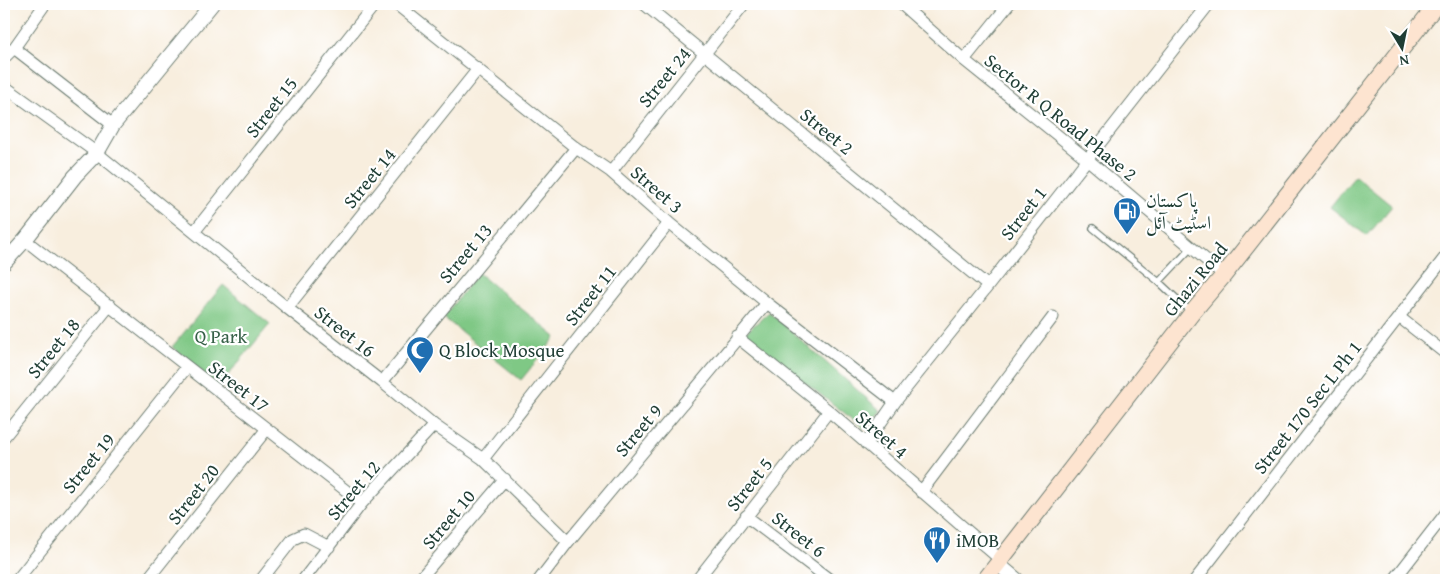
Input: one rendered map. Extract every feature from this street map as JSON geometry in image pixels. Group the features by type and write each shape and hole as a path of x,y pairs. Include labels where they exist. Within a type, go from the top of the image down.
{"main road":[{"name":"Ghazi Road","path":"985,580 1437,4"}],"street":[{"path":"4,58 14,48 45,4"},
{"path":"4,264 75,176 96,154 113,125 212,4"},
{"name":"Street 15","path":"194,232 375,4"},
{"name":"Street 3","path":"396,4 576,148 611,172 669,223 766,303 895,402"},
{"name":"Street 2","path":"644,4 988,286"},
{"name":"Street 24","path":"611,172 744,4"},
{"name":"Sector R Q Road Phase 2","path":"900,4 964,60 1087,158 1224,275"},
{"path":"964,60 1008,4"},
{"name":"Street 1","path":"866,444 895,402 1209,4"},
{"path":"14,48 113,125"},
{"name":"Street 14","path":"287,308 478,69"},
{"name":"Street 16","path":"5,89 96,154 434,425 483,459 568,542"},
{"name":"Street 13","path":"382,382 576,148"},
{"name":"Street 11","path":"483,459 669,223"},
{"name":"Street 17","path":"25,240 110,305 266,430 362,503"},
{"name":"Street 170 Sec L Ph 1","path":"1195,580 1446,256"},
{"name":"Street 9","path":"539,580 568,542 766,303"},
{"name":"Street 18","path":"4,437 110,305"},
{"path":"921,492 1054,317"},
{"path":"1399,317 1446,354"},
{"name":"Street 4","path":"737,337 830,411 1000,562"},
{"name":"Street 19","path":"17,580 186,367"},
{"name":"Street 5","path":"697,580 830,411"},
{"name":"Street 12","path":"303,580 362,503 434,425"},
{"name":"Street 20","path":"146,580 266,430"},
{"name":"Street 10","path":"419,580 504,479"},
{"path":"1394,580 1446,513"},
{"name":"Street 6","path":"746,516 830,580"},
{"path":"261,580 300,534 306,535 329,547"},
{"path":"1000,562 1017,580"}],"lane":[{"path":"1093,228 1160,282 1192,314"},
{"path":"1160,282 1191,248"}],"green space":[{"path":"1355,176 1392,206 1367,236 1330,207"},
{"path":"478,273 556,337 521,380 443,317"},
{"name":"Q Park","path":"223,285 270,324 219,386 172,347"},
{"path":"769,312 881,411 864,428 743,335"}],"place":[{"name":"پاکستان اسٹیٹ آئل","path":"1127,235"},
{"name":"Q Block Mosque","path":"420,374"},
{"name":"iMOB","path":"937,564"}]}
